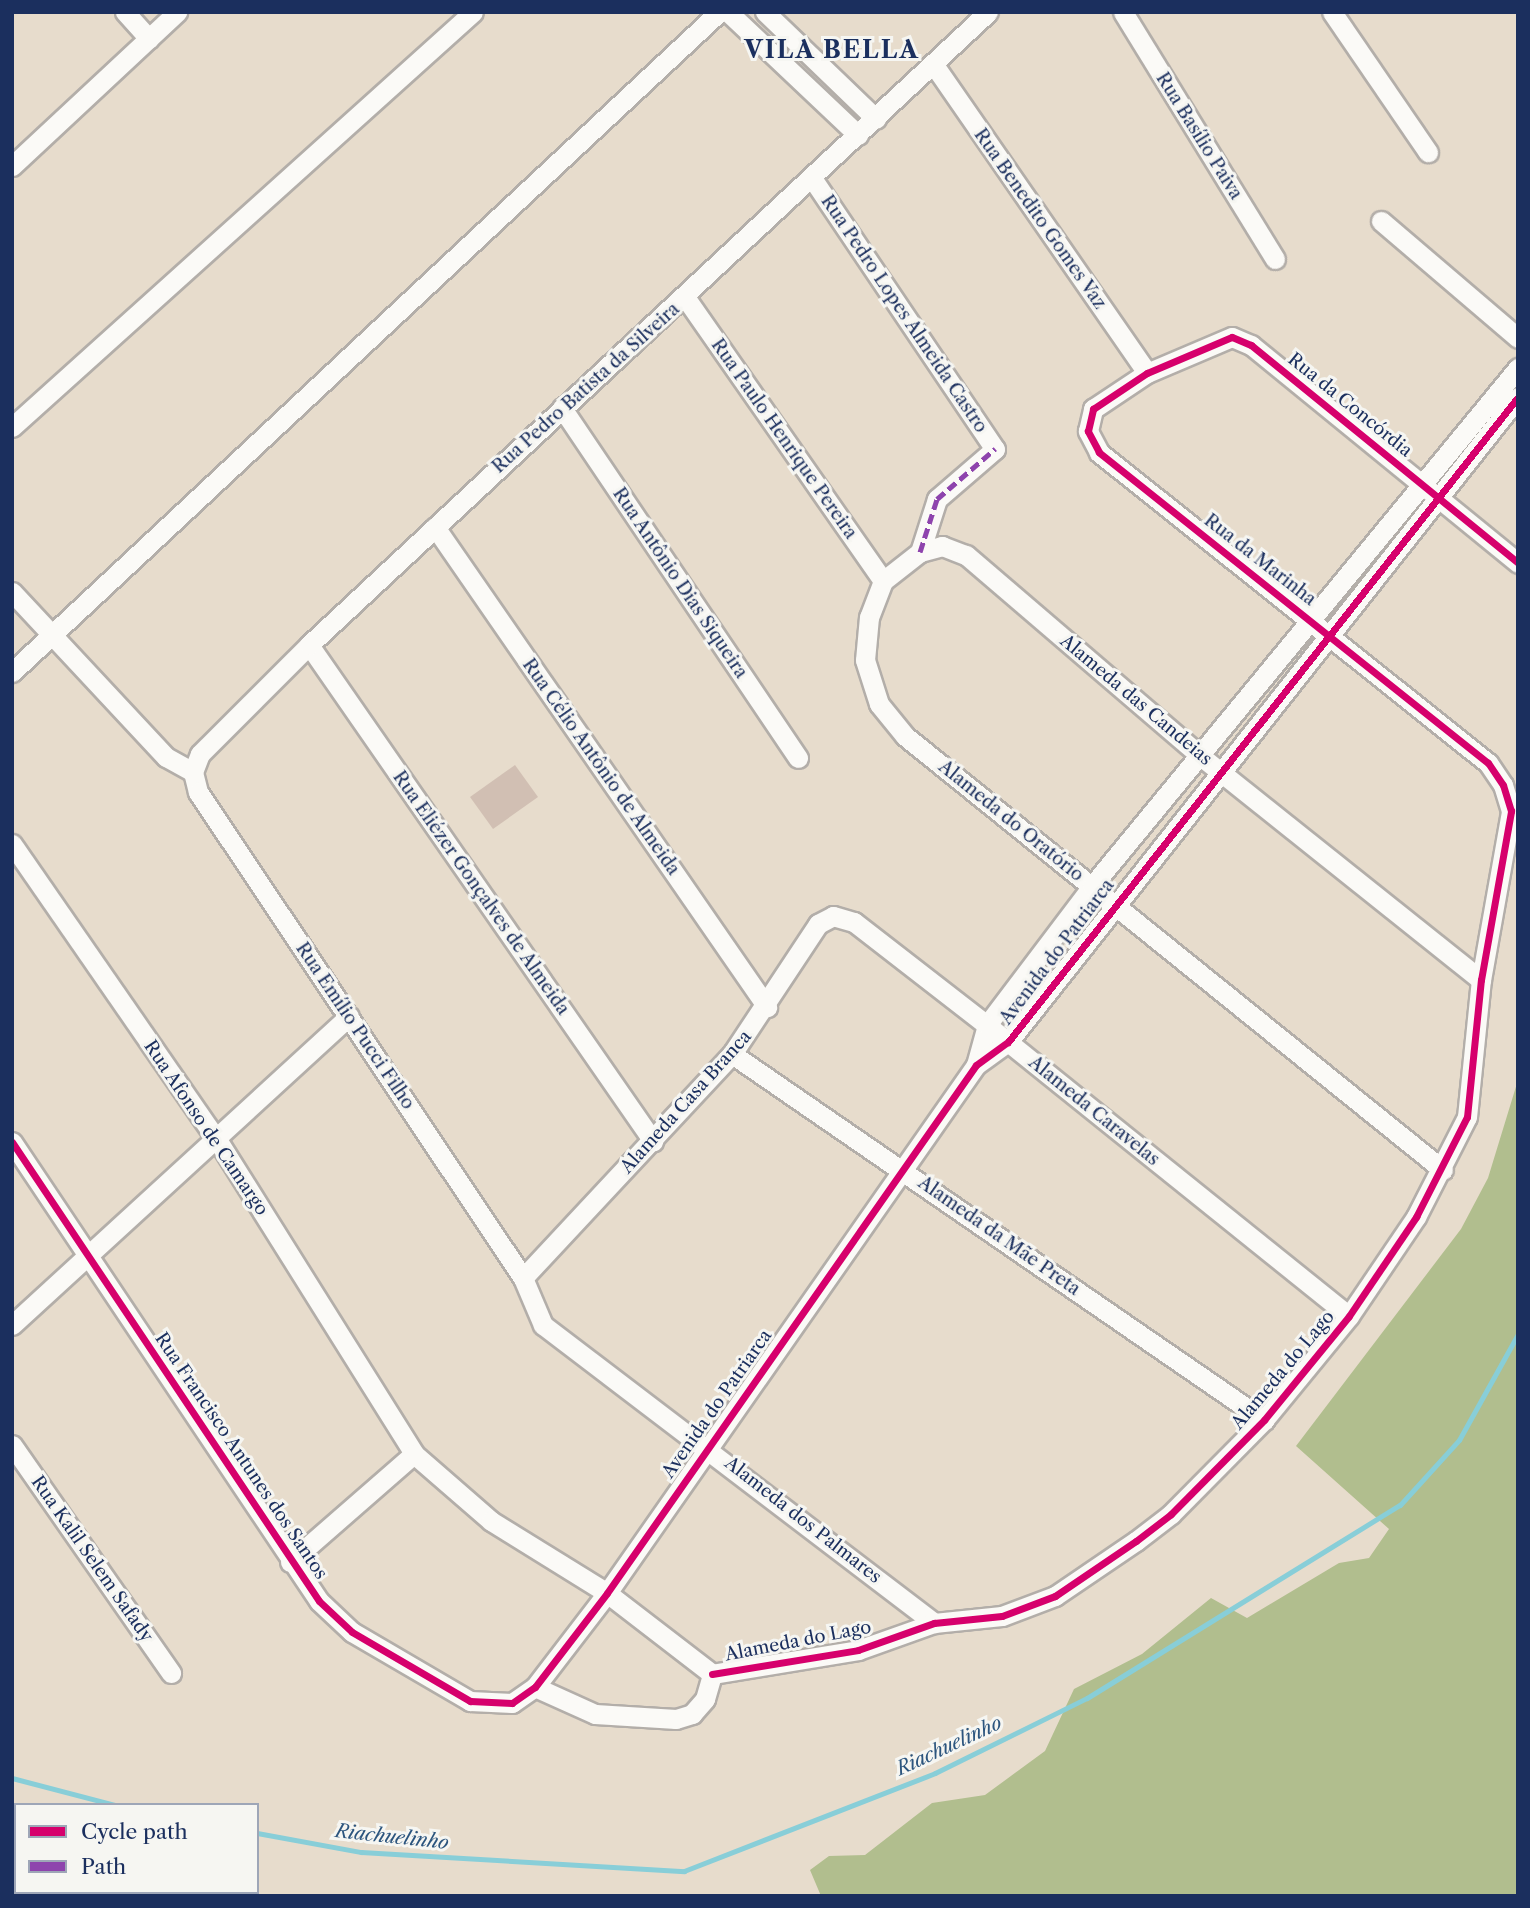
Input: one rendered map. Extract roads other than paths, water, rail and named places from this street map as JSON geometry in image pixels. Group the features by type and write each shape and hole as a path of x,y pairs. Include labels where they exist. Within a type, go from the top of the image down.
{"street":[{"path":"125,12 149,39"},
{"path":"12,166 177,12"},
{"path":"12,427 473,12"},
{"path":"12,672 719,12"},
{"path":"729,12 858,135"},
{"path":"765,12 876,119"},
{"name":"Rua Pedro Batista da Silveira","path":"193,772 200,754 309,645 562,408 685,298 988,12"},
{"name":"Rua Basílio Paiva","path":"1123,12 1275,259"},
{"path":"1332,12 1428,152"},
{"name":"Rua Benedito Gomes Vaz","path":"934,65 1147,373"},
{"name":"Rua Pedro Lopes Almeida Castro","path":"812,178 995,449 937,499 920,552"},
{"path":"1381,221 1518,338"},
{"name":"Rua Paulo Henrique Pereira","path":"685,298 883,582"},
{"name":"Rua da Concórdia","path":"1147,373 1232,337 1251,345 1518,563"},
{"name":"Avenida do Patriarca","path":"976,1065 987,1025 1092,886 1420,482 1518,368"},
{"name":"Rua da Marinha","path":"1147,373 1093,410 1088,431 1099,452 1488,763"},
{"name":"Avenida do Patriarca","path":"512,1703 535,1687 607,1593 707,1444 976,1065 1008,1042 1326,633 1518,397"},
{"name":"Rua Antônio Dias Siqueira","path":"562,408 798,758"},
{"name":"Rua Célio Antônio de Almeida","path":"435,527 767,1007"},
{"name":"Alameda das Candeias","path":"920,552 942,546 966,555 1198,754 1481,980"},
{"path":"883,582 920,552"},
{"name":"Alameda do Oratório","path":"883,582 869,617 865,660 879,704 905,736 1443,1170"},
{"path":"12,592 166,757 193,772"},
{"name":"Rua Eliézer Gonçalves de Almeida","path":"309,645 653,1141"},
{"name":"Alameda do Lago","path":"535,1687 595,1714 676,1719 692,1714 705,1699 712,1674 858,1650 934,1623 1002,1616 1055,1596 1171,1514 1264,1420 1349,1316 1443,1170 1467,1117 1481,980 1511,811 1488,763"},
{"name":"Rua Emílio Pucci Filho","path":"193,772 198,792 523,1278"},
{"name":"Rua Afonso de Camargo","path":"12,844 218,1141 395,1416 414,1454"},
{"name":"Alameda Casa Branca","path":"523,1278 732,1054 767,1007 818,924 833,916"},
{"name":"Alameda Caravelas","path":"833,916 854,922 987,1025 1349,1316"},
{"path":"12,1325 218,1141 349,1016"},
{"name":"Alameda da Mãe Preta","path":"732,1054 1264,1420"},
{"name":"Rua Francisco Antunes dos Santos","path":"12,1142 290,1562 352,1632 470,1701 512,1703"},
{"name":"Alameda dos Palmares","path":"523,1278 544,1325 572,1353 707,1444 934,1623"},
{"name":"Rua Kalil Selem Safady","path":"12,1445 171,1673"},
{"path":"290,1562 414,1454 491,1521 607,1593 712,1674"}],"waterway":[{"name":"Riachuelinho","path":"259,1833 361,1852 684,1871 935,1773 1087,1698 1400,1505 1459,1440 1518,1334"},
{"name":"Riachuelinho","path":"12,1778 107,1803"}],"district":[{"name":"VILA BELLA","path":"832,50"}]}
